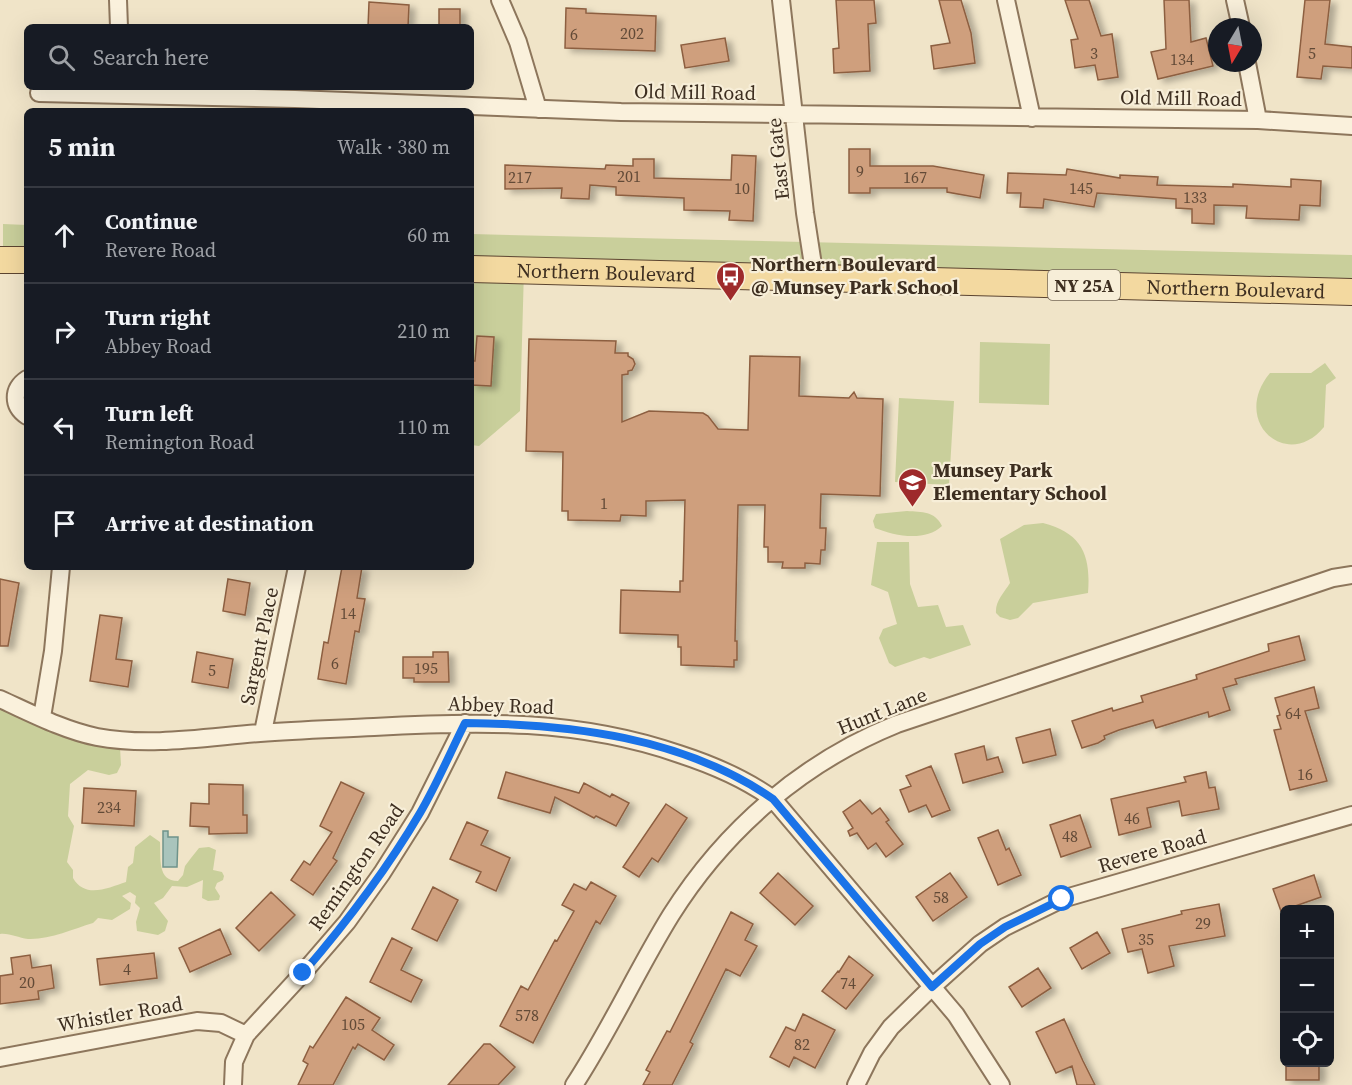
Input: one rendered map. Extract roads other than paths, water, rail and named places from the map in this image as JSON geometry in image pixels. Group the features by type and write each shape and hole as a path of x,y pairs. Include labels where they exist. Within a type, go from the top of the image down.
{"main road":[{"path":"0,260 24,260"},
{"name":"Northern Boulevard","path":"474,269 1352,292"}],"street":[{"path":"118,0 119,24"},
{"path":"500,0 518,42 538,109"},
{"name":"East Gate","path":"781,0 805,213 816,278"},
{"path":"1006,0 1032,118"},
{"path":"1235,0 1239,18"},
{"path":"1249,72 1258,120"},
{"name":"Old Mill Road","path":"39,93 119,91 621,112 1258,120 1352,126"},
{"path":"24,381 15,395 19,409 24,413"},
{"path":"42,717 53,651 61,570"},
{"name":"Sargent Place","path":"263,732 296,570"},
{"name":"Hunt Lane","path":"574,1085 595,1053 670,916 705,866 737,830 804,774 835,753 897,724 1333,578 1352,575"},
{"name":"Abbey Road","path":"0,699 84,734 132,741 263,732 465,723 531,724 599,732 644,742 718,768 753,785 773,799 956,1015 1001,1085"},
{"name":"Remington Road","path":"233,1085 234,1062 246,1035 347,922 382,873 420,813 465,723"},
{"name":"Revere Road","path":"856,1085 872,1053 891,1027 980,944 1005,927 1062,899 1352,815"},
{"name":"Whistler Road","path":"0,1058 197,1021 221,1023 246,1035"}],"water":[{"path":"163,831 168,831 168,837 178,837 177,867 163,867"}],"place":[{"name":"Northern Boulevard @ Munsey Park School","path":"730,302"},
{"name":"Munsey Park Elementary School","path":"912,508"}]}
